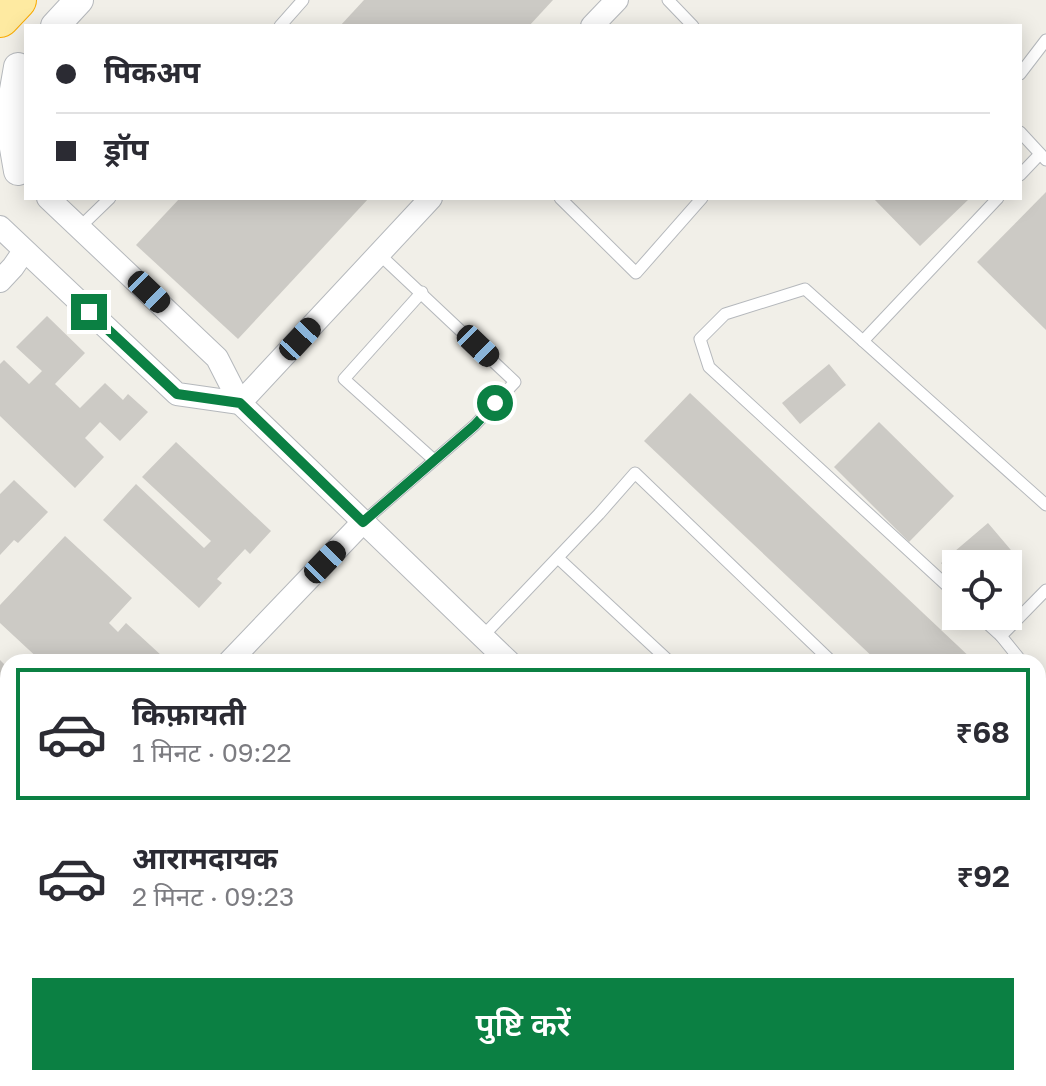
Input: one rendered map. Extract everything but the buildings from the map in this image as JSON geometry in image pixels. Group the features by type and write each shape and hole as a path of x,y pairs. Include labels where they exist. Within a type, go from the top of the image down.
{"highway":[{"path":"0,18 17,0"}],"street":[{"path":"57,24 79,0"},
{"path":"594,24 617,0"},
{"path":"15,70 10,125 15,168"},
{"path":"50,200 217,358 240,403 501,654"},
{"path":"240,403 429,200"},
{"path":"0,227 177,394 240,403"},
{"path":"0,281 24,251"},
{"path":"237,654 363,522"}],"lane":[{"path":"282,24 303,0"},
{"path":"668,0 691,24"},
{"path":"1022,71 1046,40"},
{"path":"1022,134 1043,157 1022,173"},
{"path":"80,227 108,200"},
{"path":"562,200 636,273 700,200"},
{"path":"863,341 996,200"},
{"path":"363,522 475,425 515,382 379,254"},
{"path":"942,581 709,367 700,339 725,314 805,289 1046,505"},
{"path":"422,292 344,379 434,460"},
{"path":"483,636 635,473 824,654"},
{"path":"558,558 661,654"},
{"path":"1001,636 1046,590"},
{"path":"994,630 1016,654"}],"route":[{"path":"89,312 177,394 240,403 363,522 475,425 495,403"}]}
